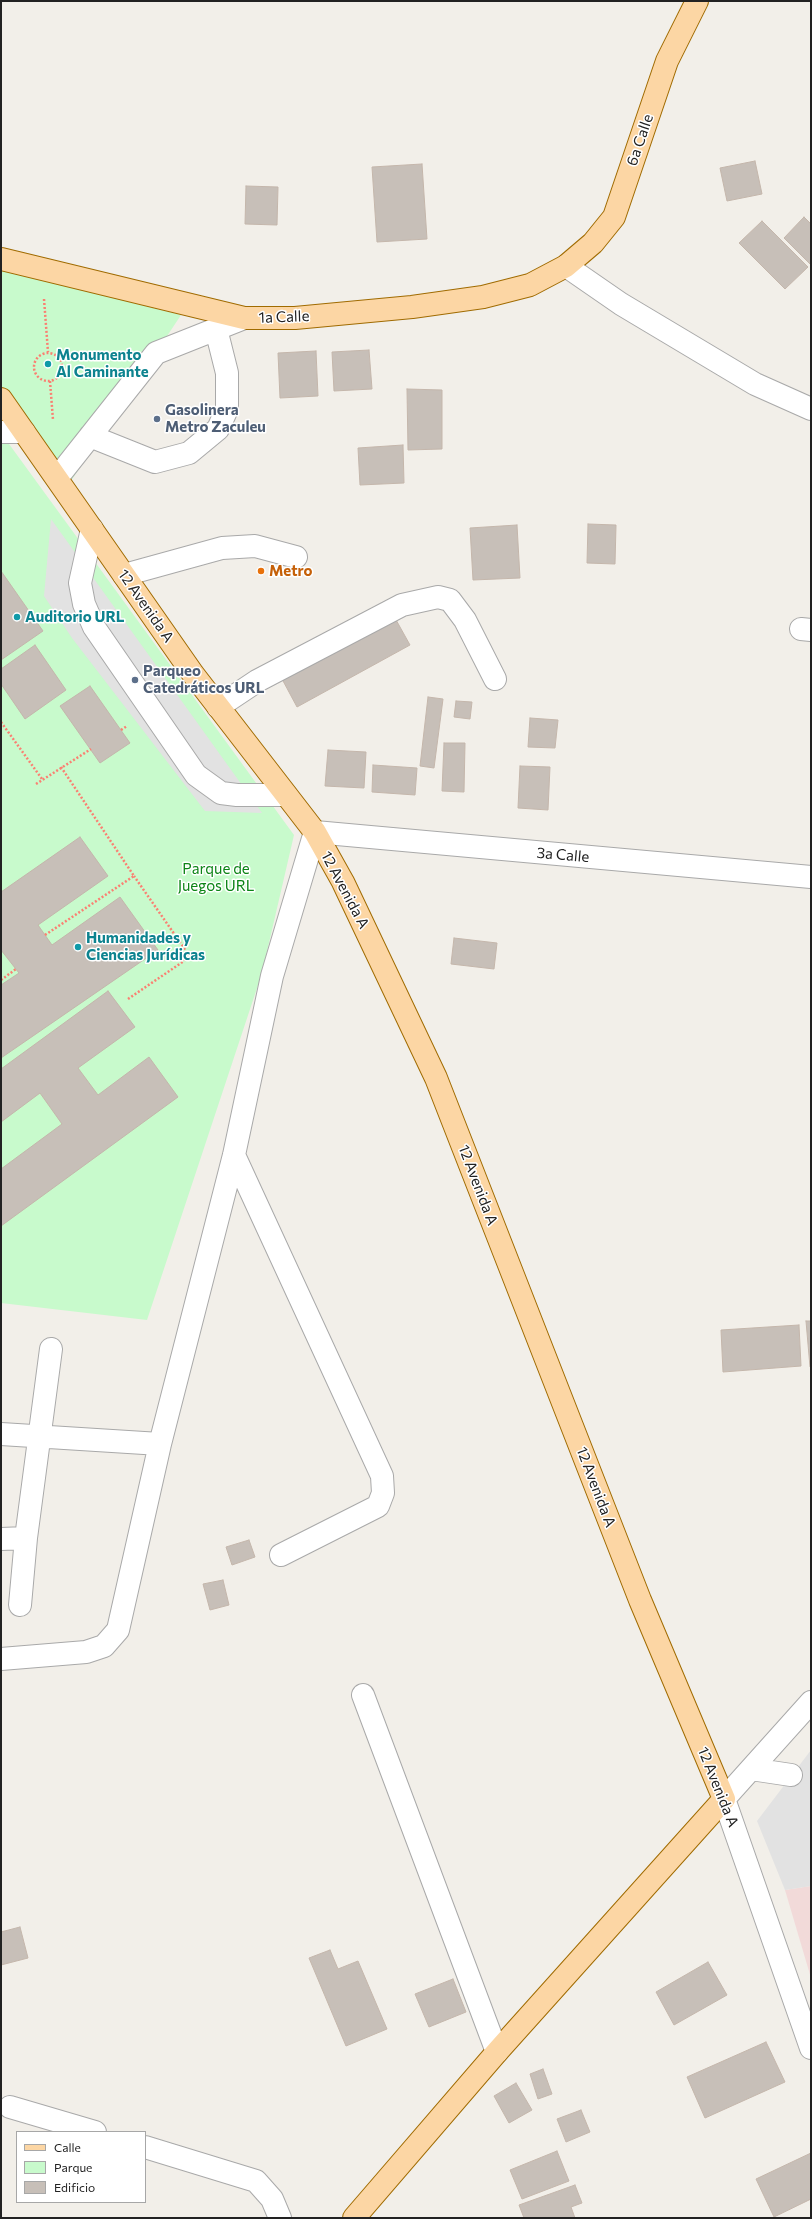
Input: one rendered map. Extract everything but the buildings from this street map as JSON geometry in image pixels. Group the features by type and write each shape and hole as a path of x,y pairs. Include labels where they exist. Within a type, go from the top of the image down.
{"main road":[{"name":"6a Calle","path":"566,266 593,244 614,216 667,61 697,1"},
{"name":"1a Calle","path":"1,259 244,318 295,318 412,307 483,296 530,285 566,266"},
{"name":"12 Avenida A","path":"1,399 218,707 315,832 346,889 436,1078 640,1600 724,1799"},
{"path":"354,2218 497,2052 724,1799"}],"street":[{"path":"566,266 621,304 755,384 811,409"},
{"path":"57,478 156,353 244,318"},
{"path":"90,436 155,462 190,453 218,429 227,410 227,373 216,329"},
{"path":"1,432 24,432"},
{"path":"92,529 80,583 84,604 94,628 196,775 220,792 237,795 286,795"},
{"path":"124,575 222,548 255,546 296,557"},
{"path":"218,707 257,681 402,605 438,597 450,600 465,620 495,679"},
{"path":"1,1659 86,1652 104,1646 118,1630 160,1444 234,1155 272,976 306,856 315,832"},
{"name":"3a Calle","path":"315,832 811,877"},
{"path":"234,1155 382,1476 383,1493 378,1506 281,1555"},
{"path":"20,1605 26,1538 51,1349"},
{"path":"1,1434 160,1444"},
{"path":"1,1539 26,1538"},
{"path":"363,1695 497,2052"},
{"path":"724,1799 811,1702"},
{"path":"751,1769 791,1775"},
{"name":"12 Avenida A","path":"724,1799 811,2048"},
{"path":"10,2107 92,2131"},
{"path":"146,2147 256,2181 272,2200 280,2218"}],"path":[{"path":"44,294 48,352"},
{"path":"48,352 58,357 62,370 57,378 48,381 43,380 35,374 33,365 38,356 48,352"},
{"path":"1,722 42,780"},
{"path":"36,784 91,749"},
{"path":"61,768 184,948 186,954 184,961 128,999"},
{"path":"45,935 134,876"},
{"path":"1,980 16,970"}],"shaded area":[{"name":"Parqueo Catedráticos URL","path":"51,519 262,813 205,811 72,638 44,596"},
{"path":"811,1750 811,1886 785,1890 757,1821"},
{"path":"811,1886 811,1978 785,1890"}],"green space":[{"path":"1,269 181,315 67,487 1,390"},
{"name":"Parque de Juegos URL","path":"1,433 294,835 262,973 147,1320 1,1303"}],"place":[{"name":"Monumento Al Caminante","path":"48,364"},
{"name":"Gasolinera Metro Zaculeu","path":"157,419"},
{"name":"Metro","path":"261,571"},
{"name":"Auditorio URL","path":"17,617"},
{"name":"Parqueo Catedráticos URL","path":"135,680"},
{"name":"Humanidades y Ciencias Jurídicas","path":"78,947"}]}
